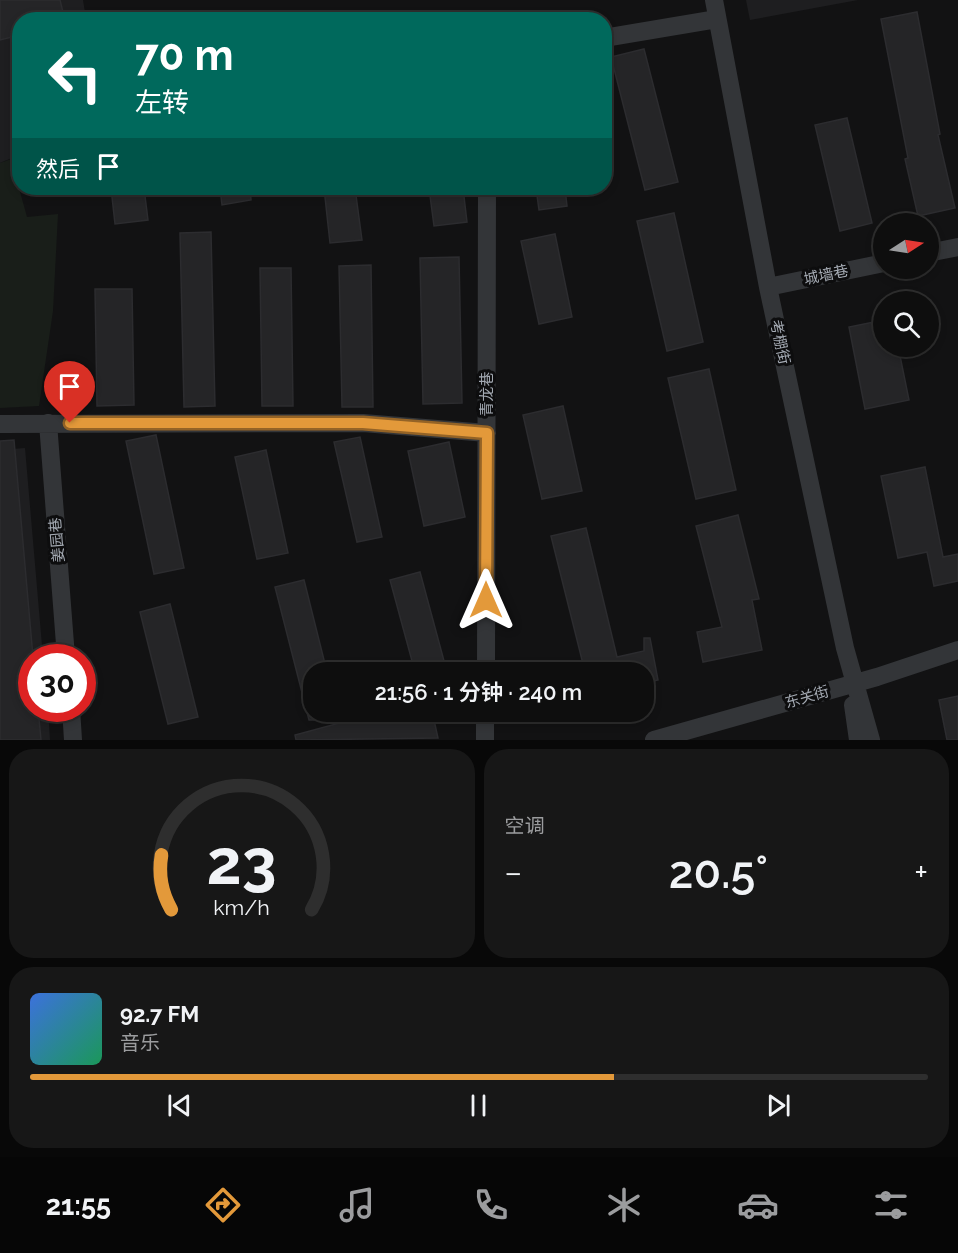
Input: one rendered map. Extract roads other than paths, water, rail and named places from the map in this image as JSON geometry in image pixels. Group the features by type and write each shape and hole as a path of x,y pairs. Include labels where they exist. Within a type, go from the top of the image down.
{"street":[{"name":"考棚街","path":"714,0 768,286 854,683 871,740"},
{"path":"612,37 717,19"},
{"name":"青龙巷","path":"486,662 487,195"},
{"path":"939,251 958,247"},
{"name":"城墙巷","path":"768,286 873,265"},
{"name":"姜园巷","path":"48,423 65,644"},
{"path":"0,424 363,423 487,433"},
{"name":"东关街","path":"654,740 854,683 958,650"},
{"name":"考棚街","path":"854,683 853,716 858,740"},
{"path":"71,722 73,740"},
{"path":"485,722 485,740"}]}
